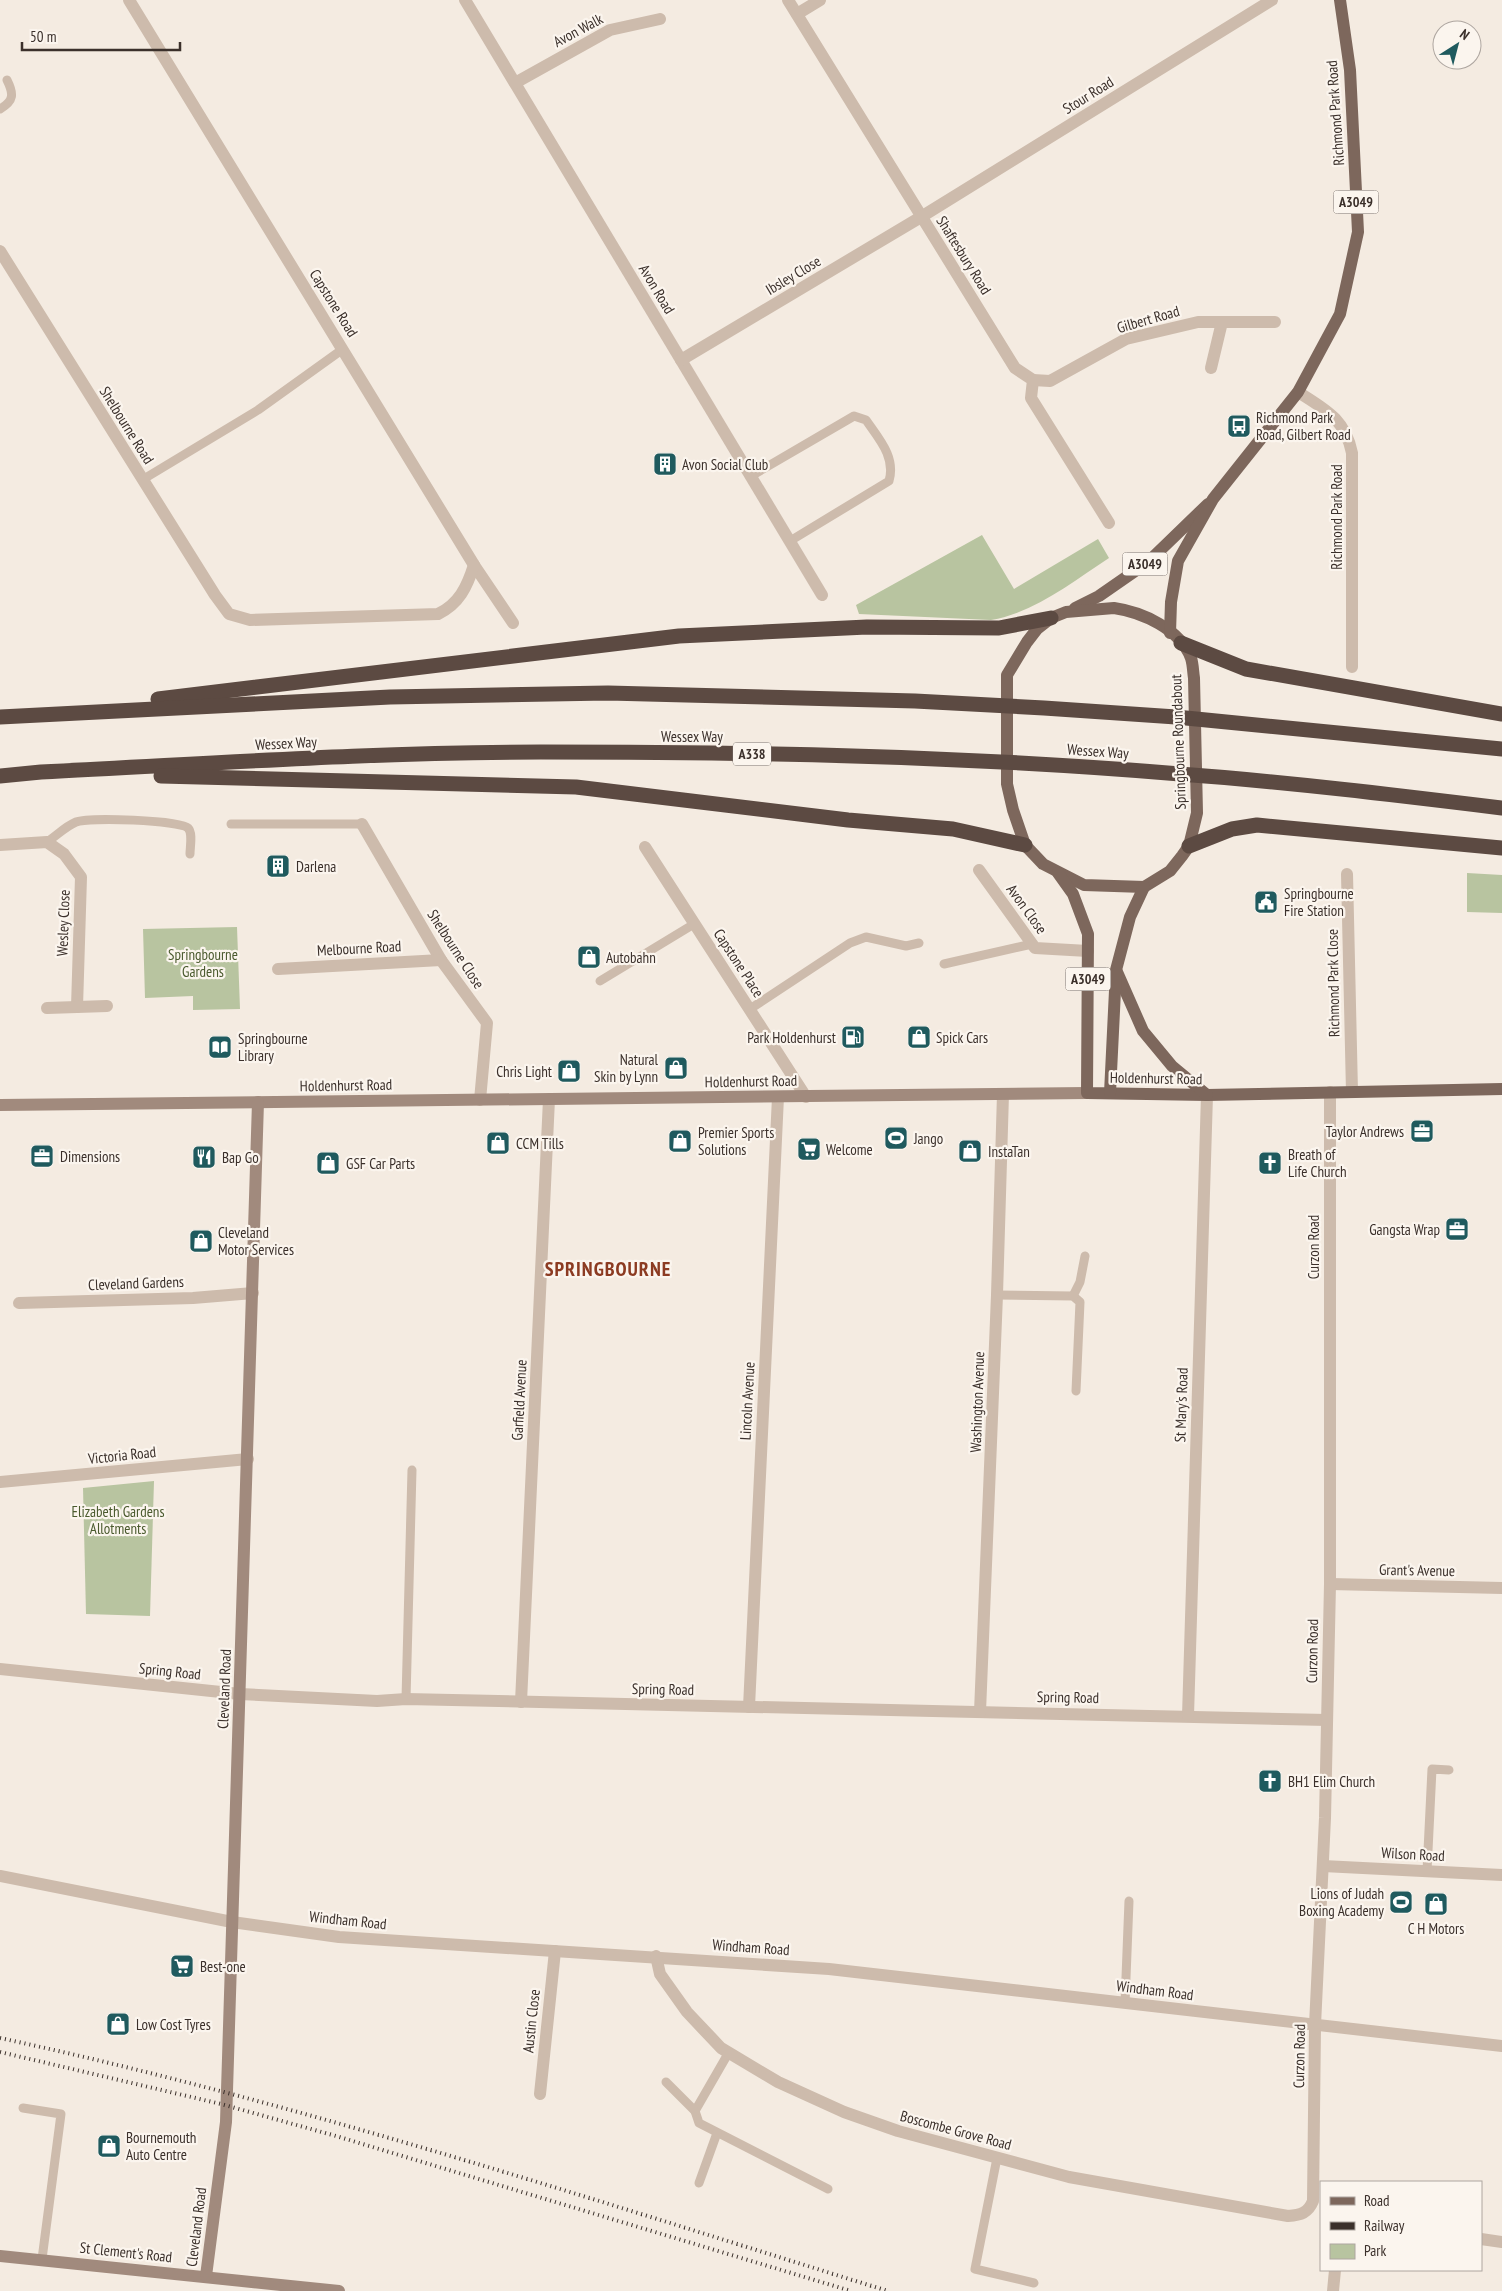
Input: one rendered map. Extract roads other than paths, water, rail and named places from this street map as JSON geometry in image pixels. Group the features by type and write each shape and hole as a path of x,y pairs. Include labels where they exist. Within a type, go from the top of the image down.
{"highway":[{"path":"0,717 679,636 867,627 999,628 1051,618"},
{"path":"1181,643 1246,669 1502,714"},
{"path":"32,714 390,697 608,694 915,701 1176,717 1400,738 1502,750"},
{"name":"Wessex Way","path":"0,776 41,772 428,754 538,752 801,754 1177,773 1502,808"},
{"path":"41,772 576,787 829,818 953,829 1025,845"},
{"path":"1189,846 1232,829 1257,825 1502,848"}],"main road":[{"name":"Richmond Park Road","path":"1066,612 1099,596 1148,562 1213,499 1298,392 1340,314 1358,232 1350,70 1340,0"},
{"name":"Richmond Park Road","path":"1170,632 1171,602 1178,561 1213,499"},
{"name":"Springbourne Roundabout","path":"1114,608 1128,610 1159,623 1181,643 1190,658 1194,678 1197,813 1189,846 1170,871 1144,887 1084,884 1042,864 1025,845 1013,810 1007,784 1008,675 1027,642 1037,629 1051,618 1066,612 1114,608"},
{"name":"A3049","path":"1058,873 1073,894 1088,934 1087,1093"},
{"name":"A3049","path":"1144,887 1130,917 1116,970 1143,1031 1172,1066 1207,1094"},
{"path":"1110,1093 1116,970"},
{"name":"Holdenhurst Road","path":"1087,1093 1207,1094 1502,1089"}],"street":[{"name":"Capstone Road","path":"129,0 474,566 513,623"},
{"name":"Avon Road","path":"465,0 822,596"},
{"name":"Shaftesbury Road","path":"788,0 1015,368 1033,380"},
{"path":"797,14 820,0"},
{"name":"Stour Road","path":"921,217 1272,0"},
{"name":"Avon Walk","path":"515,83 610,30 660,19"},
{"name":"Ibsley Close","path":"680,360 921,217"},
{"name":"Shelbourne Road","path":"1,253 214,595 229,614 250,620 438,614 449,609 466,590 474,566"},
{"name":"Gilbert Road","path":"1033,380 1050,381 1126,339 1198,322 1275,322"},
{"path":"1211,368 1222,322"},
{"path":"1033,380 1031,398 1109,523"},
{"name":"Richmond Park Road","path":"1298,392 1338,420 1349,436 1352,453 1352,667"},
{"name":"Shelbourne Close","path":"362,824 441,960 487,1024 480,1100"},
{"path":"0,846 47,842"},
{"name":"Wesley Close","path":"47,842 64,854 81,877 77,1007"},
{"name":"Capstone Place","path":"645,847 806,1096"},
{"name":"Avon Close","path":"979,870 1035,948 1088,951"},
{"name":"Richmond Park Close","path":"1347,874 1352,1092"},
{"name":"Melbourne Road","path":"278,969 441,960"},
{"path":"47,1008 107,1006"},
{"name":"Curzon Road","path":"1309,2210 1313,2201 1315,2026 1323,1866 1330,1584 1330,1092"},
{"name":"Holdenhurst Road","path":"1,1104 1087,1093"},
{"name":"Washington Avenue","path":"980,1712 1003,1094"},
{"name":"St Mary's Road","path":"1188,1716 1207,1094"},
{"name":"Lincoln Avenue","path":"748,1707 778,1097"},
{"name":"Garfield Avenue","path":"521,1702 549,1099"},
{"name":"Cleveland Road","path":"206,2276 226,2122 226,2067 248,1459 258,1102"},
{"name":"Cleveland Gardens","path":"19,1303 193,1298 253,1293"},
{"name":"Victoria Road","path":"0,1482 248,1459"},
{"name":"Grant's Avenue","path":"1330,1584 1502,1588"},
{"name":"Spring Road","path":"0,1669 240,1694 377,1701 406,1699 1327,1720"},
{"name":"Wilson Road","path":"1323,1866 1502,1875"},
{"name":"Windham Road","path":"0,1876 232,1922 339,1937 656,1956 829,1969 1502,2046"},
{"name":"Austin Close","path":"540,2094 554,1951"},
{"name":"Boscombe Grove Road","path":"656,1956 660,1974 687,2012 722,2048 778,2082 844,2112 898,2131 1069,2177 1279,2214 1301,2215 1309,2210"},
{"path":"1482,2239 1502,2242"},
{"name":"St Clement's Road","path":"0,2256 339,2291"},
{"path":"1333,2291 1335,2271"}],"lane":[{"path":"0,109 8,104 12,98 12,91 7,80"},
{"path":"142,480 258,410 343,349"},
{"path":"751,476 854,416 866,420 890,458 892,471 889,481 790,542"},
{"path":"47,842 76,822 111,820 163,822 182,824 189,828 190,854"},
{"path":"231,824 362,824"},
{"path":"600,981 694,924"},
{"path":"750,1009 850,943 866,937 906,946 919,942"},
{"path":"944,964 1032,944"},
{"path":"1072,1296 1080,1282 1085,1256"},
{"path":"997,1295 1072,1296 1080,1302 1076,1391"},
{"path":"406,1699 412,1470"},
{"path":"1427,1871 1432,1769 1449,1770"},
{"path":"1125,2003 1129,1901"},
{"path":"695,2111 729,2052"},
{"path":"666,2082 695,2111 699,2123 828,2189"},
{"path":"23,2108 61,2114 42,2259"},
{"path":"699,2183 718,2133"},
{"path":"997,2158 974,2268 1034,2283"}],"railway":[{"path":"0,2038 224,2092 336,2123 557,2188 888,2291"},
{"path":"0,2052 221,2104 336,2136 851,2291"}],"place":[{"name":"Richmond Park Road, Gilbert Road","path":"1239,426"},
{"name":"Avon Social Club","path":"665,464"},
{"name":"Darlena","path":"278,866"},
{"name":"Springbourne Fire Station","path":"1266,902"},
{"name":"Autobahn","path":"589,957"},
{"name":"Park Holdenhurst","path":"853,1037"},
{"name":"Spick Cars","path":"919,1037"},
{"name":"Springbourne Library","path":"220,1047"},
{"name":"Natural Skin by Lynn","path":"676,1068"},
{"name":"Chris Light","path":"569,1071"},
{"name":"Taylor Andrews","path":"1422,1131"},
{"name":"Jango","path":"896,1138"},
{"name":"Premier Sports Solutions","path":"680,1141"},
{"name":"CCM Tills","path":"498,1143"},
{"name":"Welcome","path":"809,1149"},
{"name":"InstaTan","path":"970,1151"},
{"name":"Dimensions","path":"42,1156"},
{"name":"Bap Go","path":"204,1157"},
{"name":"GSF Car Parts","path":"328,1163"},
{"name":"Breath of Life Church","path":"1270,1163"},
{"name":"Gangsta Wrap","path":"1457,1229"},
{"name":"Cleveland Motor Services","path":"201,1241"},
{"name":"BH1 Elim Church","path":"1270,1781"},
{"name":"Lions of Judah Boxing Academy","path":"1401,1902"},
{"name":"C H Motors","path":"1436,1904"},
{"name":"Best-one","path":"182,1966"},
{"name":"Low Cost Tyres","path":"118,2024"},
{"name":"Bournemouth Auto Centre","path":"109,2146"}],"district":[{"name":"SPRINGBOURNE","path":"608,1269"}],"park label":[{"name":"Springbourne Gardens","path":"203,962"},
{"name":"Elizabeth Gardens Allotments","path":"118,1520"}]}
